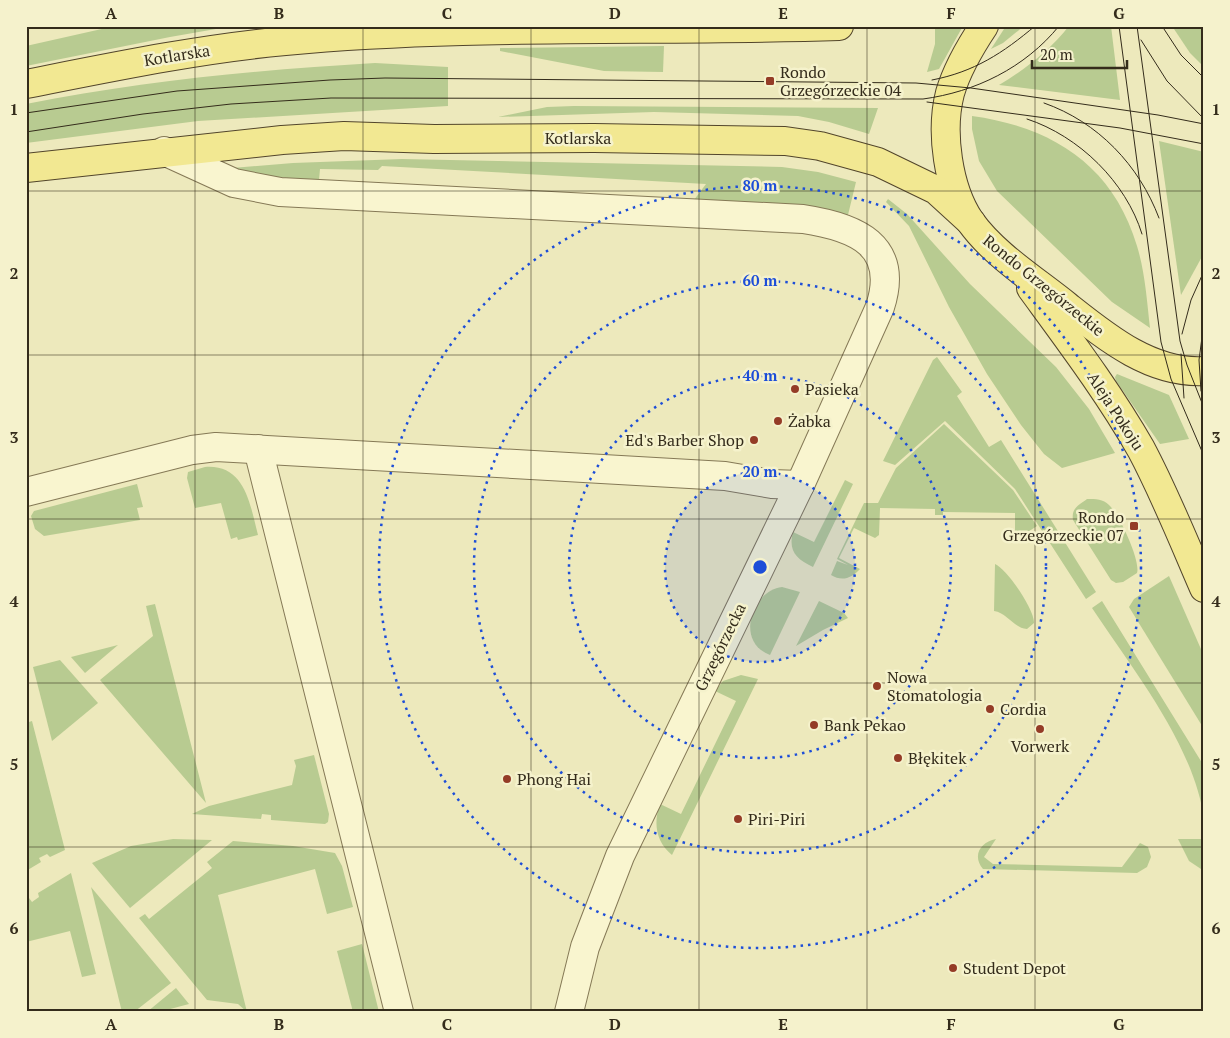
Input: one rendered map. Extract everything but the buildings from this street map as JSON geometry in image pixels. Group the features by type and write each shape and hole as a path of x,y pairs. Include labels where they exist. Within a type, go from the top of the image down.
{"main road":[{"name":"Kotlarska","path":"26,84 180,53 319,38 486,30 839,26"},
{"name":"Rondo Grzegórzeckie","path":"984,26 957,74 948,104 950,176 956,194 971,222 999,251 1099,330 1125,348 1167,367 1189,371 1204,371"},
{"name":"Kotlarska","path":"26,168 282,140 344,136 434,139 594,138 785,141 848,153 886,166 936,190 971,222"},
{"name":"Aleja Pokoju","path":"999,251 1027,284 1072,344 1130,430 1148,463 1204,588"}],"street":[{"name":"Grzegórzecka","path":"164,152 234,183 280,192 812,221 853,234 878,251 886,270 885,288 880,307 800,486 620,856 585,947 570,1012"},
{"path":"26,492 204,447 725,476 772,484 800,486"},
{"path":"258,449 399,1012"}],"green space":[{"path":"115,26 233,26 26,66 26,46"},
{"path":"935,26 963,26 939,69 927,72 935,44"},
{"path":"1006,26 1024,26 1003,43 991,49"},
{"path":"1069,26 1111,26 1120,100 999,85 1037,58"},
{"path":"1172,26 1204,26 1204,67 1190,53"},
{"path":"664,46 663,72 604,71 500,51 500,48"},
{"path":"375,63 448,67 448,106 198,121 26,143 26,104 200,77"},
{"path":"547,107 878,108 869,134 829,122 798,116 654,112 498,117"},
{"path":"972,116 1001,121 1053,141 1076,155 1095,172 1112,193 1126,218 1137,246 1144,276 1150,328 1112,302 997,191 979,161 972,129"},
{"path":"1159,141 1204,152 1204,253 1181,295"},
{"path":"402,159 782,167 818,172 856,182 847,219 694,200 706,184 382,166 378,170 320,169 319,180 256,176 232,168 293,163"},
{"path":"888,199 907,214 970,284 1056,367 1089,409 1115,453 1062,468 1044,454 1021,425 987,374 949,307 909,226 886,202"},
{"path":"937,357 962,392 957,396 989,447 1001,440 1096,592 1086,599 1015,489 945,421 895,465 883,461 933,360"},
{"path":"1117,374 1169,395 1189,439 1160,444 1116,381 1115,377"},
{"path":"944,424 1013,490 1037,526 1017,539 1015,537 1015,513 943,512 943,515 935,515 935,509 880,508 879,535 875,538 854,528 839,558 860,569 854,575 843,579 831,575 837,561 848,565 837,559 864,503 878,503 896,468"},
{"path":"205,467 218,468 229,472 237,479 244,488 258,535 238,540 237,537 231,539 221,503 195,508 187,478 188,472"},
{"path":"845,480 853,484 813,567 802,561 795,554 792,544 793,532 814,542"},
{"path":"137,484 143,507 137,508 140,520 44,536 35,529 31,516 34,511"},
{"path":"1087,499 1102,500 1109,505 1118,518 1133,549 1137,573 1123,582 1116,583 1111,580 1073,520 1074,510"},
{"path":"995,564 1013,581 1030,609 1034,623 1027,629 1018,626 999,612 994,611"},
{"path":"1169,576 1204,656 1204,729 1129,607 1134,599"},
{"path":"782,587 800,592 770,655 759,649 753,639 750,629 751,618 755,607 762,597"},
{"path":"819,601 844,613 848,618 796,646"},
{"path":"1102,601 1204,766 1204,819 1198,791 1175,736 1143,682 1092,608"},
{"path":"155,604 206,803 100,680 153,636 146,606"},
{"path":"118,645 85,673 71,657"},
{"path":"60,660 98,703 52,741 33,667"},
{"path":"741,675 758,679 672,855 662,844 657,832 660,804 681,814 736,701 715,691 723,681"},
{"path":"32,721 65,850 50,857 47,854 39,858 41,862 26,871 26,771 29,771 26,762 26,723"},
{"path":"314,755 329,814 328,822 325,824 271,820 271,815 262,814 261,819 192,814 209,806 292,785 296,766 294,760"},
{"path":"173,839 212,840 130,908 92,863 131,846"},
{"path":"996,839 984,857 993,864 1122,867 1140,843 1148,847 1151,857 1147,867 1137,873 983,869 978,859 979,850 986,843"},
{"path":"1178,839 1204,839 1204,871 1189,861"},
{"path":"233,841 293,846 335,853 342,866 353,907 327,914 315,869 218,895 247,1012 238,1004 207,1000 139,918 145,914 149,919 212,868 207,862"},
{"path":"71,873 96,974 82,977 70,931 26,942 26,900 29,898 32,902 39,897 38,893"},
{"path":"91,887 171,983 134,1012 122,1012"},
{"path":"362,944 379,1012 353,1012 337,951"},
{"path":"176,988 189,1004 159,1012 147,1012"}],"tram line":[{"path":"932,80 975,67 1011,45 1035,26"},
{"path":"26,132 143,114 231,104 331,98 923,99 961,91 998,76 1031,54 1059,26"},
{"path":"1119,26 1161,342 1171,379 1204,456"},
{"path":"1137,26 1180,341 1187,365 1204,408"},
{"path":"1162,26 1181,55 1204,78"},
{"path":"1141,40 1167,81 1204,119"},
{"path":"26,113 177,91 385,78 916,83 971,88 1158,115 1204,124"},
{"path":"927,102 1120,128 1204,144"},
{"path":"1044,103 1064,111 1082,122 1114,148 1140,180 1159,218"},
{"path":"1027,119 1065,137 1098,163 1125,196 1142,234"},
{"path":"1182,334 1191,300 1204,271"},
{"path":"1201,391 1199,360 1204,322"},
{"path":"1181,354 1184,398"}],"place":[{"name":"Rondo Grzegórzeckie 04","path":"770,81"},
{"name":"Pasieka","path":"795,389"},
{"name":"Żabka","path":"778,421"},
{"name":"Ed's Barber Shop","path":"754,440"},
{"name":"Rondo Grzegórzeckie 07","path":"1134,526"},
{"name":"Nowa Stomatologia","path":"877,686"},
{"name":"Cordia","path":"990,709"},
{"name":"Bank Pekao","path":"814,725"},
{"name":"Vorwerk","path":"1040,729"},
{"name":"Błękitek","path":"898,758"},
{"name":"Phong Hai","path":"507,779"},
{"name":"Piri-Piri","path":"738,819"},
{"name":"Student Depot","path":"953,968"}]}
